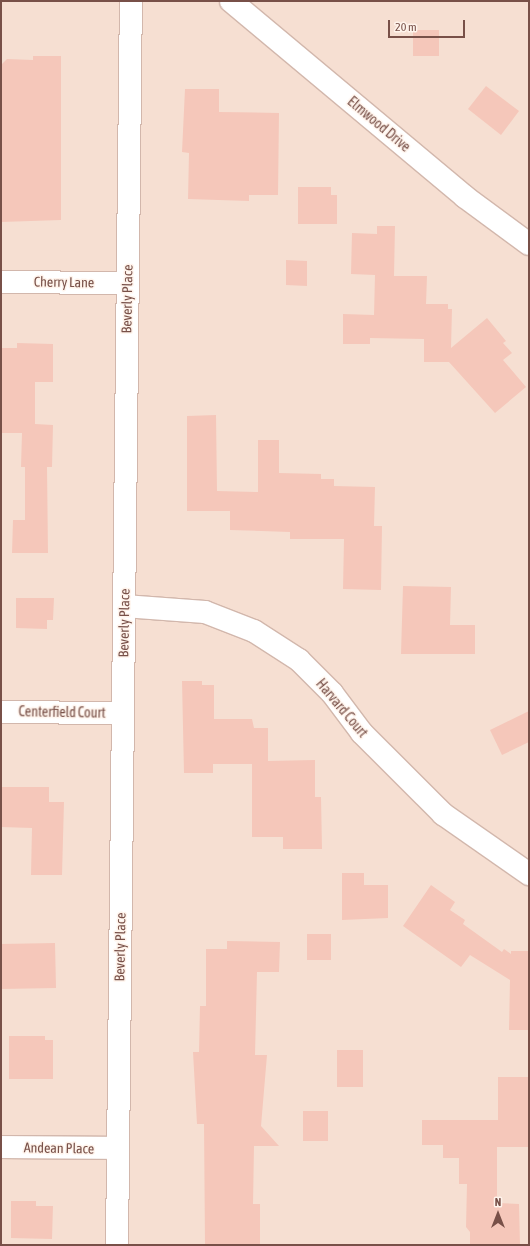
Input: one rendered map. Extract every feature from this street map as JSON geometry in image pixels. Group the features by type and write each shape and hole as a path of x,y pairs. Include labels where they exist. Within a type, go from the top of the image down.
{"street":[{"name":"Beverly Place","path":"117,1245 131,1"},
{"name":"Elmwood Drive","path":"231,1 465,197 529,243"},
{"name":"Cherry Lane","path":"1,282 127,283"},
{"name":"Harvard Court","path":"124,606 205,612 254,631 299,660 332,692 362,732 443,814 529,874"},
{"name":"Centerfield Court","path":"1,712 123,713"},
{"name":"Andean Place","path":"1,1147 118,1148"}],"shaded area":[{"path":"1,1 529,1 529,1245 1,1245"}],"building":[{"path":"413,30 439,30 439,56 413,56"},
{"path":"33,56 61,56 61,220 1,222 1,65 7,59 33,60"},
{"path":"486,86 519,111 501,135 468,109"},
{"path":"185,89 219,89 219,112 279,113 278,195 249,195 249,201 188,199 189,153 182,152"},
{"path":"298,187 331,187 331,195 337,195 337,224 298,224"},
{"path":"377,226 395,226 394,276 427,276 426,304 448,304 448,309 452,309 451,348 487,318 506,341 503,343 512,353 503,360 526,387 495,413 449,362 424,362 424,339 370,338 370,344 343,344 343,314 374,315 375,275 351,274 352,233 377,234"},
{"path":"286,260 307,261 307,286 286,285"},
{"path":"17,343 53,344 53,382 35,382 35,424 53,425 52,467 47,467 48,553 12,553 13,520 25,520 25,467 21,467 22,433 1,433 1,348 17,348"},
{"path":"216,415 217,491 258,492 258,440 279,440 279,473 321,474 321,479 334,479 334,486 375,487 374,526 382,526 381,590 343,589 344,539 290,539 290,532 230,530 230,511 187,511 187,416"},
{"path":"403,586 451,587 450,625 475,625 475,654 401,654"},
{"path":"16,598 54,598 53,620 47,620 47,629 16,628"},
{"path":"182,681 202,681 202,685 214,685 214,719 252,719 254,728 268,728 268,761 315,760 315,797 321,797 322,849 283,849 283,837 252,837 252,764 213,764 213,773 184,773"},
{"path":"529,711 529,742 502,755 490,730"},
{"path":"1,787 49,787 49,802 64,802 62,875 31,875 32,828 1,827"},
{"path":"342,873 364,873 364,885 388,885 388,918 342,920"},
{"path":"431,885 455,902 450,910 465,920 463,924 502,952 504,949 511,954 511,951 529,951 529,1030 509,1030 510,980 470,955 461,967 403,926"},
{"path":"307,934 331,934 331,960 307,960"},
{"path":"227,941 280,942 279,972 257,972 255,1055 267,1055 261,1126 279,1146 254,1146 253,1204 260,1204 260,1245 205,1245 204,1124 197,1124 193,1052 199,1052 200,1006 206,1006 206,949 227,949"},
{"path":"55,943 56,988 1,989 1,944"},
{"path":"9,1036 45,1036 45,1040 53,1040 53,1079 9,1079"},
{"path":"337,1050 363,1050 363,1087 337,1087"},
{"path":"498,1077 529,1077 529,1147 497,1147 497,1203 519,1204 520,1245 470,1245 470,1232 466,1227 467,1184 459,1184 459,1158 443,1158 443,1145 422,1145 422,1120 498,1120"},
{"path":"303,1111 328,1111 328,1141 303,1141"},
{"path":"11,1201 36,1201 36,1206 53,1206 52,1239 11,1238"}]}
